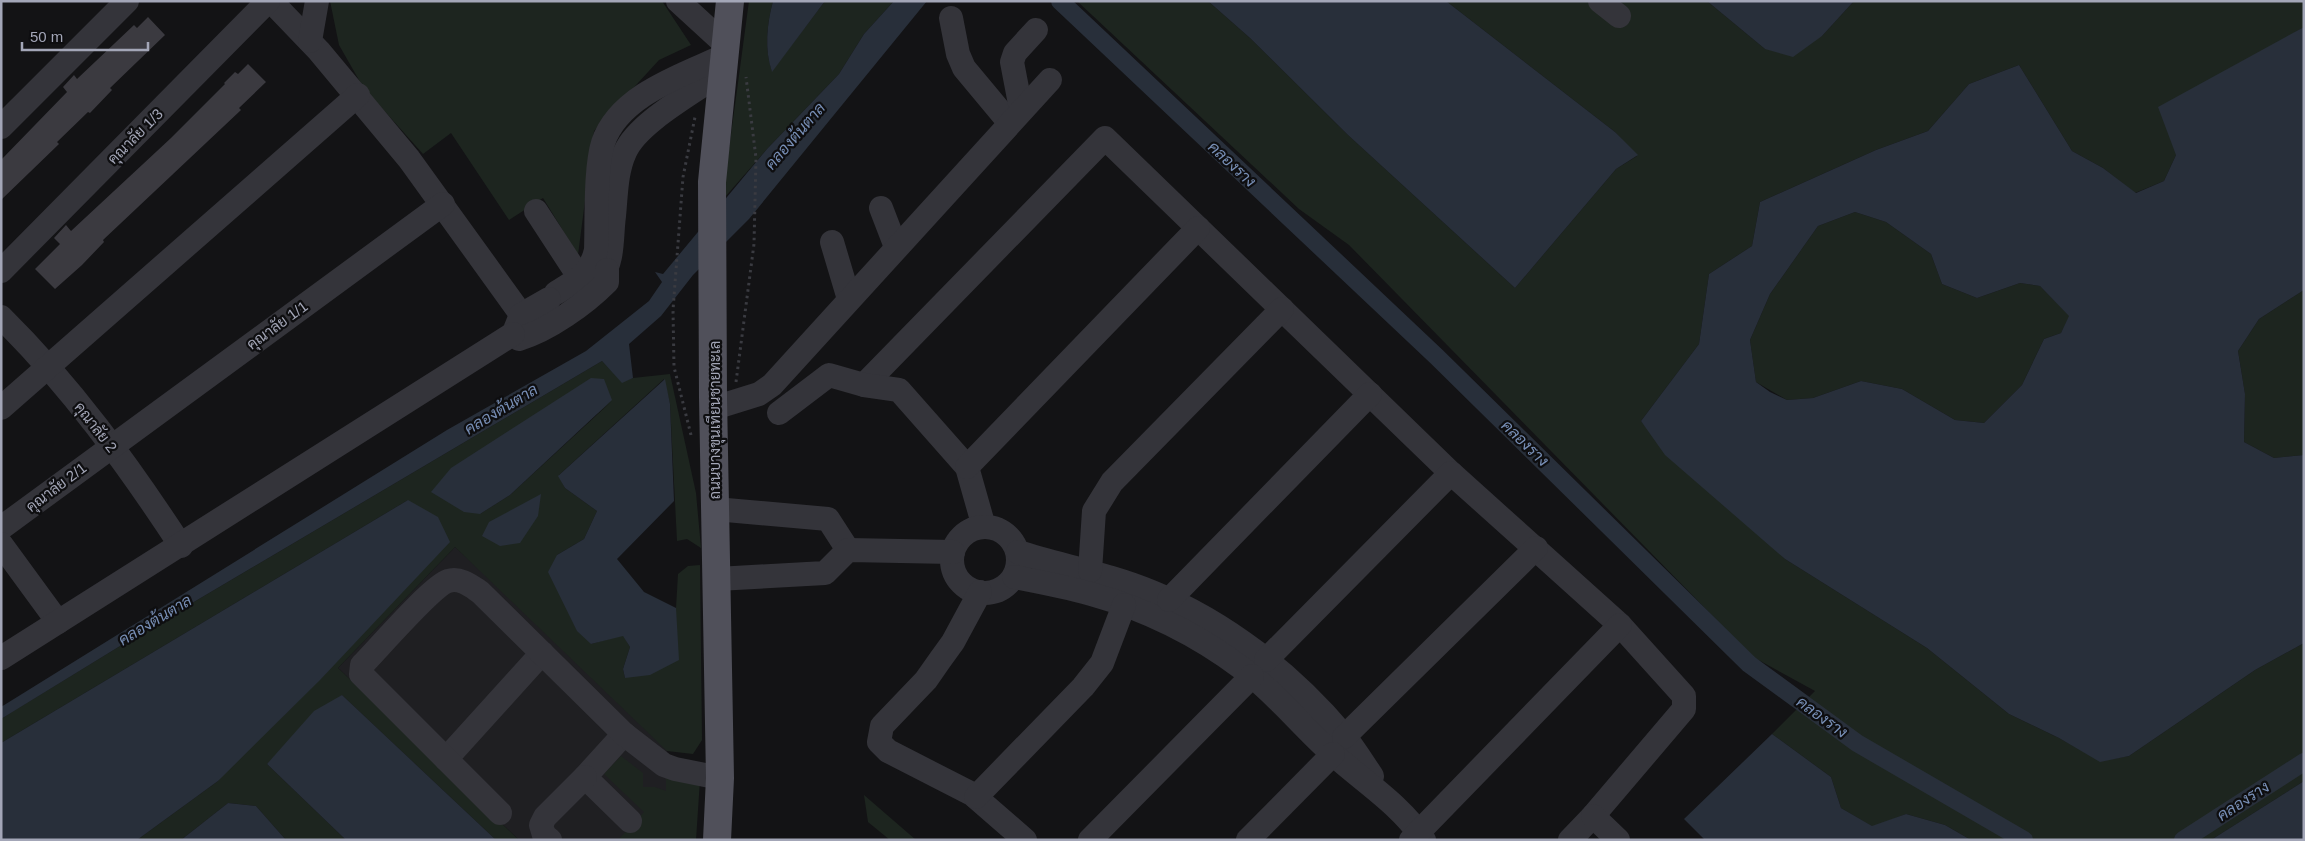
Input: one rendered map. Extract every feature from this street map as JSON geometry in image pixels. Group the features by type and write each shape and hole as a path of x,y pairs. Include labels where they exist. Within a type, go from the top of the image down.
{"main road":[{"name":"ถนนบางขุนเทียนชายทะเล","path":"717,840 720,778 712,217 713,173 729,61 730,1"}],"street":[{"path":"1,126 127,1"},
{"path":"269,1 310,41 358,95 443,204 515,331 528,336 591,298 607,282 607,270 613,248 618,181 625,152 641,129 729,61"},
{"name":"คุณาลัย 1/3","path":"1,271 269,1"},
{"path":"310,41 317,1"},
{"path":"678,1 729,61"},
{"path":"1600,1 1619,16"},
{"path":"951,18 958,54 964,68 1015,116"},
{"path":"1015,116 1012,62 1016,53 1036,30"},
{"path":"584,284 596,250 600,154 610,127 624,111 654,88 729,61"},
{"path":"714,408 759,394 772,385 1015,116 1050,80"},
{"path":"1,408 358,95"},
{"path":"864,385 1105,138 1451,473 1620,626 1684,696 1686,704 1684,709 1593,816 1570,840"},
{"name":"คุณาลัย 1/1","path":"112,446 443,204"},
{"path":"882,208 896,247"},
{"path":"536,211 584,284"},
{"path":"967,467 1198,228"},
{"path":"832,242 849,299"},
{"path":"1,658 181,546 515,331 584,284 600,280 607,270"},
{"path":"1090,571 1094,511 1112,482 1282,309"},
{"name":"คุณาลัย 2","path":"1,317 19,333 112,446 181,546"},
{"path":"779,413 829,375 864,385 899,390 967,467 984,526"},
{"path":"1168,600 1370,394"},
{"name":"คุณาลัย 2/1","path":"1,528 112,446"},
{"path":"1090,840 1451,473"},
{"path":"715,509 828,519 848,550"},
{"path":"984,526 996,528 1006,533 1014,541 1018,552 1019,563 1014,576 1001,589 991,593 970,589 961,582 952,563 953,552 957,542 964,534 984,526"},
{"path":"1,544 58,622"},
{"path":"1248,840 1339,745 1536,548"},
{"path":"717,579 826,573 848,550 953,552"},
{"path":"1018,552 1090,571 1152,592 1207,620 1253,649 1260,668"},
{"path":"1014,576 1091,594 1145,613 1296,685 1339,745 1387,798 1418,837 1620,626"},
{"path":"500,813 360,674 362,665 433,591 448,581 462,581 480,592 624,734 664,765 720,778"},
{"path":"980,592 953,642 926,680 882,726 879,742 888,752 976,797 1025,840"},
{"path":"976,797 1083,687 1102,663 1124,605"},
{"path":"446,759 542,653"},
{"path":"550,840 544,834 541,825 544,817 585,777 624,734"},
{"path":"585,777 630,821"},
{"path":"1593,816 1618,840"}],"path":[{"path":"729,61 756,158 754,244"},
{"path":"673,310 683,177 694,122"}],"shaded area":[{"path":"330,1 662,1 691,45 659,60 594,131 578,255 543,198 509,220 451,133 423,154 363,87 339,45"},
{"path":"749,1 773,1 767,36 768,54 772,71 825,1 894,1 864,34 839,74 767,149 725,197 725,179"},
{"path":"1077,1 1208,1 1250,38 1348,135 1515,288 1616,169 1637,156 1615,132 1446,1 1707,1 1765,49 1822,36 1854,1 2304,1 2304,27 2284,39 2176,155 2164,181 2135,193 2103,168 2072,151 2019,65 1969,84 1928,131 1876,150 1760,202 1752,246 1709,274 1699,344 1641,421 1785,559 1927,648 2009,714 2059,738 2100,761 2129,756 2255,670 2304,643 2304,781 2211,840 1971,840 1945,825 1906,814 1873,827 1841,808 1831,777 1772,734 1815,691 1753,657 1349,245 1299,209"},
{"path":"1855,212 1886,222 1931,254 1942,284 1977,298 2020,283 2040,286 2070,316 2061,333 2044,339 2022,385 1984,423 1955,420 1902,389 1861,381 1813,398 1787,400 1756,382 1750,340 1770,294 1818,226"},
{"path":"2304,290 2304,455 2274,458 2244,442 2245,394 2238,351 2259,319"},
{"path":"602,361 622,382 633,378 670,374 696,493 701,548 687,539 677,541 670,404 664,379 559,475 565,488 597,511 584,539 557,555 591,644 623,635 630,647 623,669 625,678 676,608 678,574 688,566 700,565 702,740 693,754 667,751 455,547 338,668 519,840 496,840 342,695 267,764 346,840 286,840 256,806 228,803 181,840 137,840 218,781 408,500 1,743 1,719 138,635","holes":["612,401 510,495 480,514"]},
{"path":"455,547 667,740 666,840 519,840 338,668"},
{"path":"621,756 643,773 643,787 655,787 666,791 666,775 700,780 696,840 618,840 644,812 604,774"},
{"path":"864,795 916,840 890,840 868,822"}],"water":[{"path":"773,1 825,1 772,72 767,36"},
{"name":"คลองต้นตาล","path":"894,1 927,1 749,219 693,275 661,316 629,344 633,378 622,383 602,361 138,635 1,719 1,707 447,430 586,351 649,301 662,282 655,272 663,274 767,149 839,74 864,34"},
{"path":"1208,1 1446,1 1615,132 1638,155 1616,169 1515,288 1348,135 1250,38"},
{"path":"1707,1 1854,1 1822,36 1793,57 1765,49"},
{"path":"2304,27 2304,290 2259,319 2238,351 2245,394 2244,442 2274,458 2304,455 2304,643 2255,670 2129,756 2100,762 2059,738 2009,714 1927,648 1785,559 1665,455 1641,421 1699,344 1709,274 1752,246 1760,202 1876,150 1928,131 1969,84 2019,65 2072,151 2103,168 2136,193 2164,181 2176,155 2158,107","holes":["1855,212 1886,222 1931,254 1942,284 1977,298 2020,283 2040,286 2069,316 2061,333 2044,339 2022,385 1984,423 1955,420 1902,389 1861,381 1813,398 1787,400 1770,392 1756,382 1750,340 1770,294 1818,226"]},
{"path":"591,378 604,379 612,400 510,495 480,514 464,512 431,492 451,468"},
{"path":"665,379 670,404 674,501 617,559 644,592 676,608 679,660 650,675 625,678 623,669 630,647 623,636 591,644 577,631 548,572 557,555 584,539 597,511 565,488 558,476"},
{"path":"541,494 538,516 520,543 500,546 482,536 489,522"},
{"path":"408,500 438,517 450,542 320,680 218,781 137,840 1,840 1,743"},
{"path":"342,695 496,840 346,840 267,764 314,711"},
{"path":"1772,734 1831,777 1841,808 1872,826 1906,814 1945,825 1971,840 1705,840 1684,819"},
{"path":"2304,781 2304,840 2211,840"},
{"path":"228,803 256,806 286,840 181,840"}],"building":[{"path":"148,17 165,35 110,88 112,90 90,113 88,112 57,142 59,144 1,200 1,160 67,92 63,87 74,75 77,79 134,25 137,28"},
{"path":"248,64 266,82 239,108 241,110 103,240 104,242 82,265 55,289 35,269 60,244 54,238 66,225 71,231 171,138 235,72 238,74"}],"waterway":[{"name":"คลองราง","path":"1060,1 1437,357 1749,664 1857,743 2024,840"},
{"name":"คลองราง","path":"2183,840 2304,762"}]}
